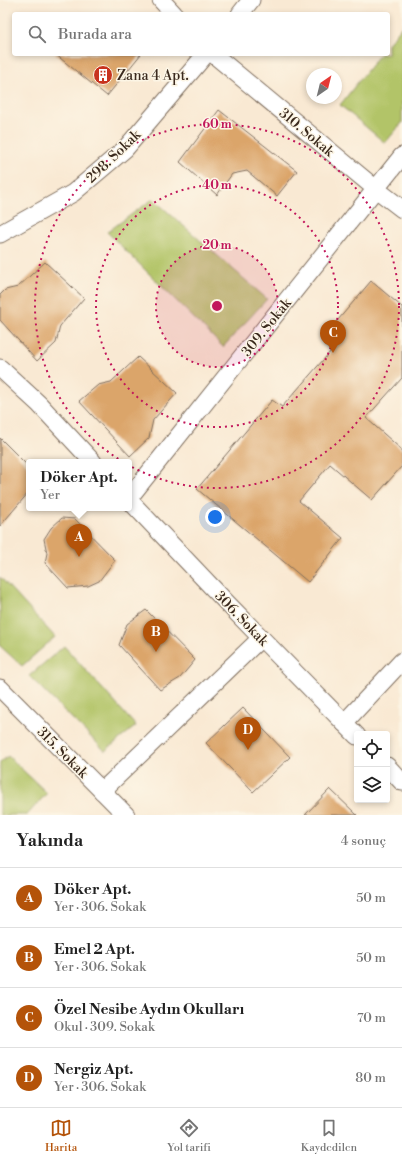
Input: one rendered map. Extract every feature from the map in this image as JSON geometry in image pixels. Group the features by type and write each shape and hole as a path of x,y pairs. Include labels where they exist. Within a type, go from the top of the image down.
{"street":[{"path":"161,0 172,12"},
{"path":"242,12 251,0"},
{"name":"298. Sokak","path":"0,234 73,194 125,149 204,56"},
{"name":"310. Sokak","path":"215,56 402,209"},
{"name":"309. Sokak","path":"132,495 402,156"},
{"path":"0,368 39,404 90,459"},
{"name":"306. Sokak","path":"132,502 261,638 354,733"},
{"path":"102,791 261,638"},
{"path":"344,722 402,661"},
{"name":"315. Sokak","path":"0,688 126,815"},
{"path":"388,767 402,782"}],"green space":[{"path":"402,26 402,123 385,143 340,105 378,56 390,56 390,41"},
{"path":"153,199 267,299 223,347 107,232"},
{"path":"0,577 55,637 22,666 0,646"},
{"path":"64,646 136,726 105,751 29,676"},
{"path":"8,756 47,793 27,815 0,815 0,763"}],"building":[{"name":"Zana 4 Apt.","path":"57,56 139,56 107,96"},
{"path":"219,110 297,171 277,196 247,171 232,174 217,195 180,162"},
{"path":"45,262 84,298 60,326 56,343 37,361 0,320 0,295 5,290 18,287"},
{"path":"371,281 402,307 402,378 366,418 402,450 402,466 372,500 330,464 299,501 343,538 308,582 197,489 272,400 282,407 331,351 321,340"},
{"path":"138,357 177,393 153,420 149,438 130,456 79,401 98,385 111,382"},
{"path":"0,438 26,464 26,496 0,526"},
{"path":"62,518 75,519 115,560 99,581 88,586 68,588 45,563 47,553 44,539 51,528"},
{"path":"146,610 195,660 180,678 160,690 119,645 127,624"},
{"path":"243,708 290,757 253,792 206,743"},
{"path":"330,789 357,815 305,815"}],"place":[{"name":"Zana 4 Apt.","path":"103,75"},
{"name":"Özel Nesibe Aydın Okulları","path":"333,353"},
{"name":"Döker Apt.","path":"79,557"},
{"name":"Emel 2 Apt.","path":"156,652"},
{"name":"Nergiz Apt.","path":"248,750"}]}
